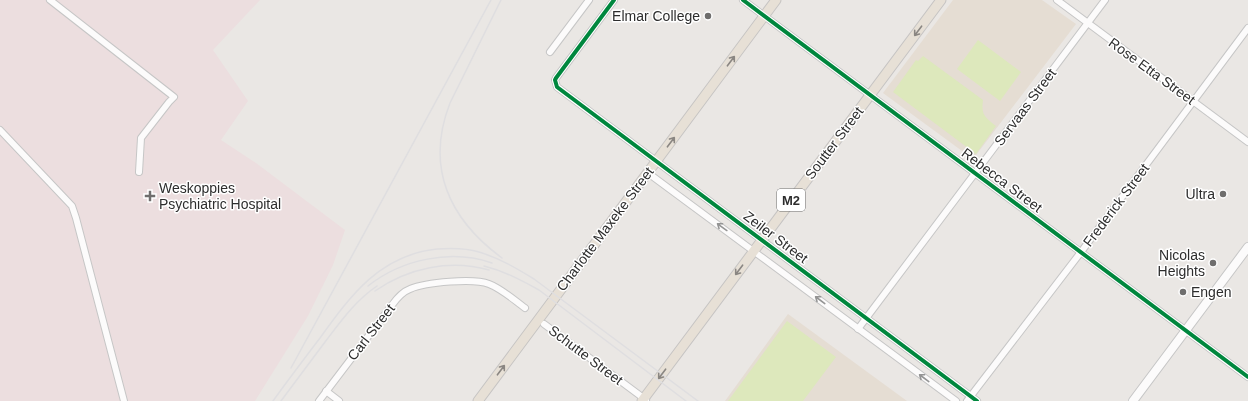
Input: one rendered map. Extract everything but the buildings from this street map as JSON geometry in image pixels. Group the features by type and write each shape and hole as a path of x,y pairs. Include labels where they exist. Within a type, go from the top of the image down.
{"main road":[{"name":"Charlotte Maxeke Street","path":"478,401 776,0"},
{"name":"Soutter Street","path":"644,400 761,240 941,0"},
{"path":"1133,401 1248,247"}],"street":[{"path":"50,0 174,97 141,138 139,172"},
{"path":"550,52 589,0"},
{"name":"Zeiler Street","path":"614,0 556,79 557,87 866,318 969,399 977,401"},
{"name":"Rebecca Street","path":"742,0 1248,377"},
{"name":"Rose Etta Street","path":"1057,0 1248,142"},
{"name":"Servaas Street","path":"858,329 1104,0"},
{"name":"Frederick Street","path":"969,399 1248,28"},
{"path":"0,130 72,206 124,401"},
{"name":"Zeiler Street","path":"648,173 956,401"},
{"name":"Carl Street","path":"319,401 360,345 400,296 410,289 462,280 471,280 489,283 500,289 525,308"},
{"name":"Schutte Street","path":"544,324 644,400"},
{"path":"326,391 339,401"}],"shaded area":[{"name":"Weskoppies Psychiatric Hospital","path":"0,0 260,0 213,50 248,101 221,140 256,163 345,230 333,265 308,316 255,401 0,401"},
{"path":"953,0 1042,0 1076,24 973,159 883,93"},
{"path":"788,314 907,401 725,401"}],"green space":[{"path":"978,40 1021,72 1000,101 957,69"},
{"path":"923,56 983,100 983,112 996,126 976,154 893,92 916,60 918,61"},
{"path":"787,321 836,357 803,401 728,401"}],"railway":[{"path":"291,368 491,0"},
{"path":"501,0 450,103 443,126 440,149 441,170 447,190 456,209 468,226 484,243 502,258"},
{"path":"273,401 343,307 383,268 399,259 417,253 437,249 453,248 479,252 494,257 534,279 698,401"},
{"path":"368,286 396,269 427,259 460,257 492,263"},
{"path":"375,291 401,276 430,268 459,265 489,270"},
{"path":"484,266 519,279 539,290 686,401"},
{"path":"281,401 343,319 362,298 377,286"}],"cycle path":[{"path":"614,0 556,78 555,80 557,87 977,401"},
{"path":"743,0 1248,377"}],"place":[{"name":"Elmar College","path":"708,16"},
{"name":"Ultra","path":"1223,194"},
{"name":"Weskoppies Psychiatric Hospital","path":"150,196"},
{"name":"Nicolas Heights","path":"1213,263"},
{"name":"Engen","path":"1183,292"}]}
